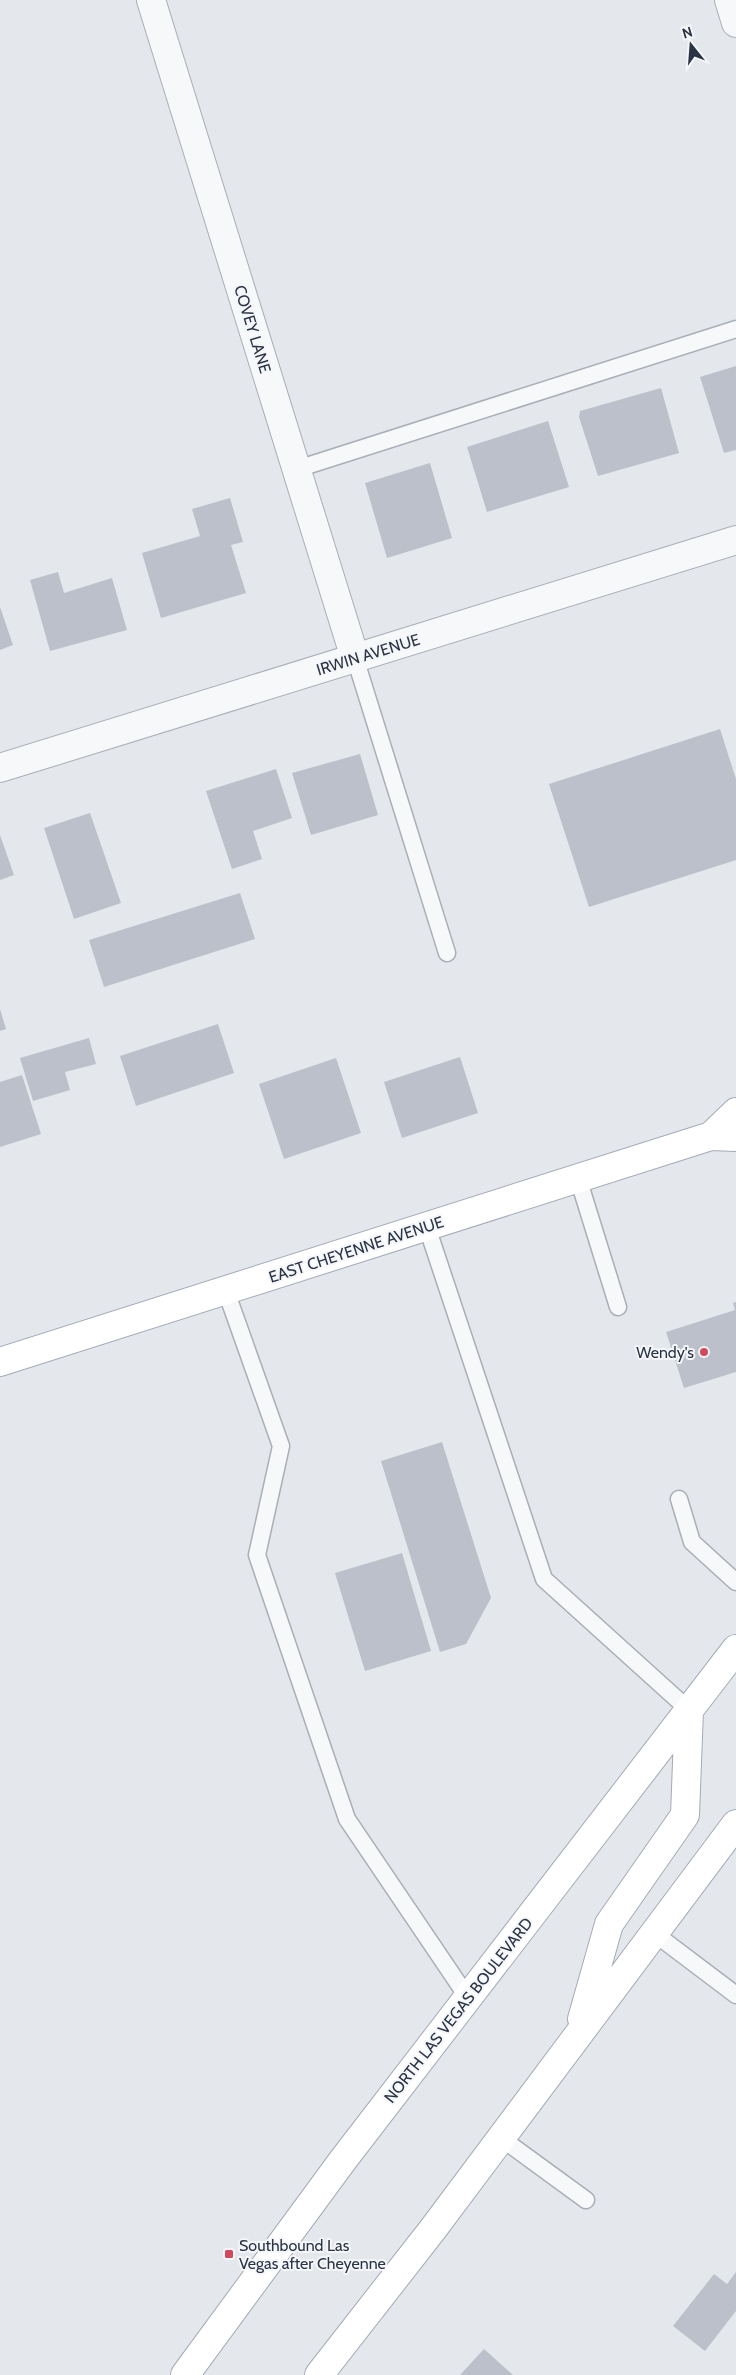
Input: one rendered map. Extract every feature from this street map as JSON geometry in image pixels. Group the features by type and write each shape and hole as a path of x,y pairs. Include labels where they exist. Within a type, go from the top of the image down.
{"main road":[{"name":"EAST CHEYENNE AVENUE","path":"0,1362 578,1178 724,1137 736,1112"},
{"name":"NORTH LAS VEGAS BOULEVARD","path":"186,2374 342,2160 736,1649"},
{"path":"578,2035 609,1924 685,1816 689,1710"},
{"path":"319,2375 501,2138 736,1824"}],"street":[{"name":"COVEY LANE","path":"151,0 356,658"},
{"path":"729,0 736,23"},
{"name":"IRWIN AVENUE","path":"0,768 736,540"}],"lane":[{"path":"297,470 736,329"},
{"path":"356,658 447,953"},
{"path":"578,1178 618,1307"},
{"path":"427,1227 544,1579 689,1710"},
{"path":"226,1291 282,1446 257,1555 340,1800 347,1818 468,1998"},
{"path":"679,1499 692,1542 736,1582"},
{"path":"654,1933 736,1995"},
{"path":"501,2138 586,2200"}],"building":[{"path":"736,366 736,450 724,453 700,377"},
{"path":"661,388 679,453 598,476 579,417 580,411"},
{"path":"548,421 569,487 487,512 467,447"},
{"path":"430,463 452,538 387,558 365,483"},
{"path":"230,498 243,542 231,545 246,593 161,618 142,553 200,536 192,509"},
{"path":"58,572 64,593 112,578 127,630 50,651 30,580"},
{"path":"0,607 13,645 0,650"},
{"path":"720,729 736,779 736,860 589,907 549,784"},
{"path":"360,754 378,815 311,835 292,773"},
{"path":"276,769 292,818 253,831 262,859 232,869 206,791"},
{"path":"90,813 121,903 74,919 44,828"},
{"path":"0,835 14,875 0,880"},
{"path":"240,893 255,939 104,987 89,940"},
{"path":"0,1009 6,1029 0,1031"},
{"path":"218,1024 234,1073 136,1106 120,1056"},
{"path":"89,1038 96,1064 65,1072 70,1090 33,1101 20,1058"},
{"path":"460,1057 478,1113 402,1138 384,1082"},
{"path":"336,1058 361,1133 284,1159 259,1084"},
{"path":"22,1075 41,1134 0,1147 0,1082"},
{"name":"Wendy's","path":"736,1302 736,1372 684,1388 666,1332 735,1310 733,1303"},
{"path":"442,1442 491,1598 466,1644 440,1652 381,1461"},
{"path":"402,1553 431,1651 365,1671 335,1573"},
{"path":"736,2272 736,2311 705,2351 673,2326 714,2274 727,2284"},
{"path":"484,2349 513,2375 460,2375"}],"place":[{"name":"Wendy's","path":"704,1352"},
{"name":"Southbound Las Vegas after Cheyenne","path":"229,2254"}]}
